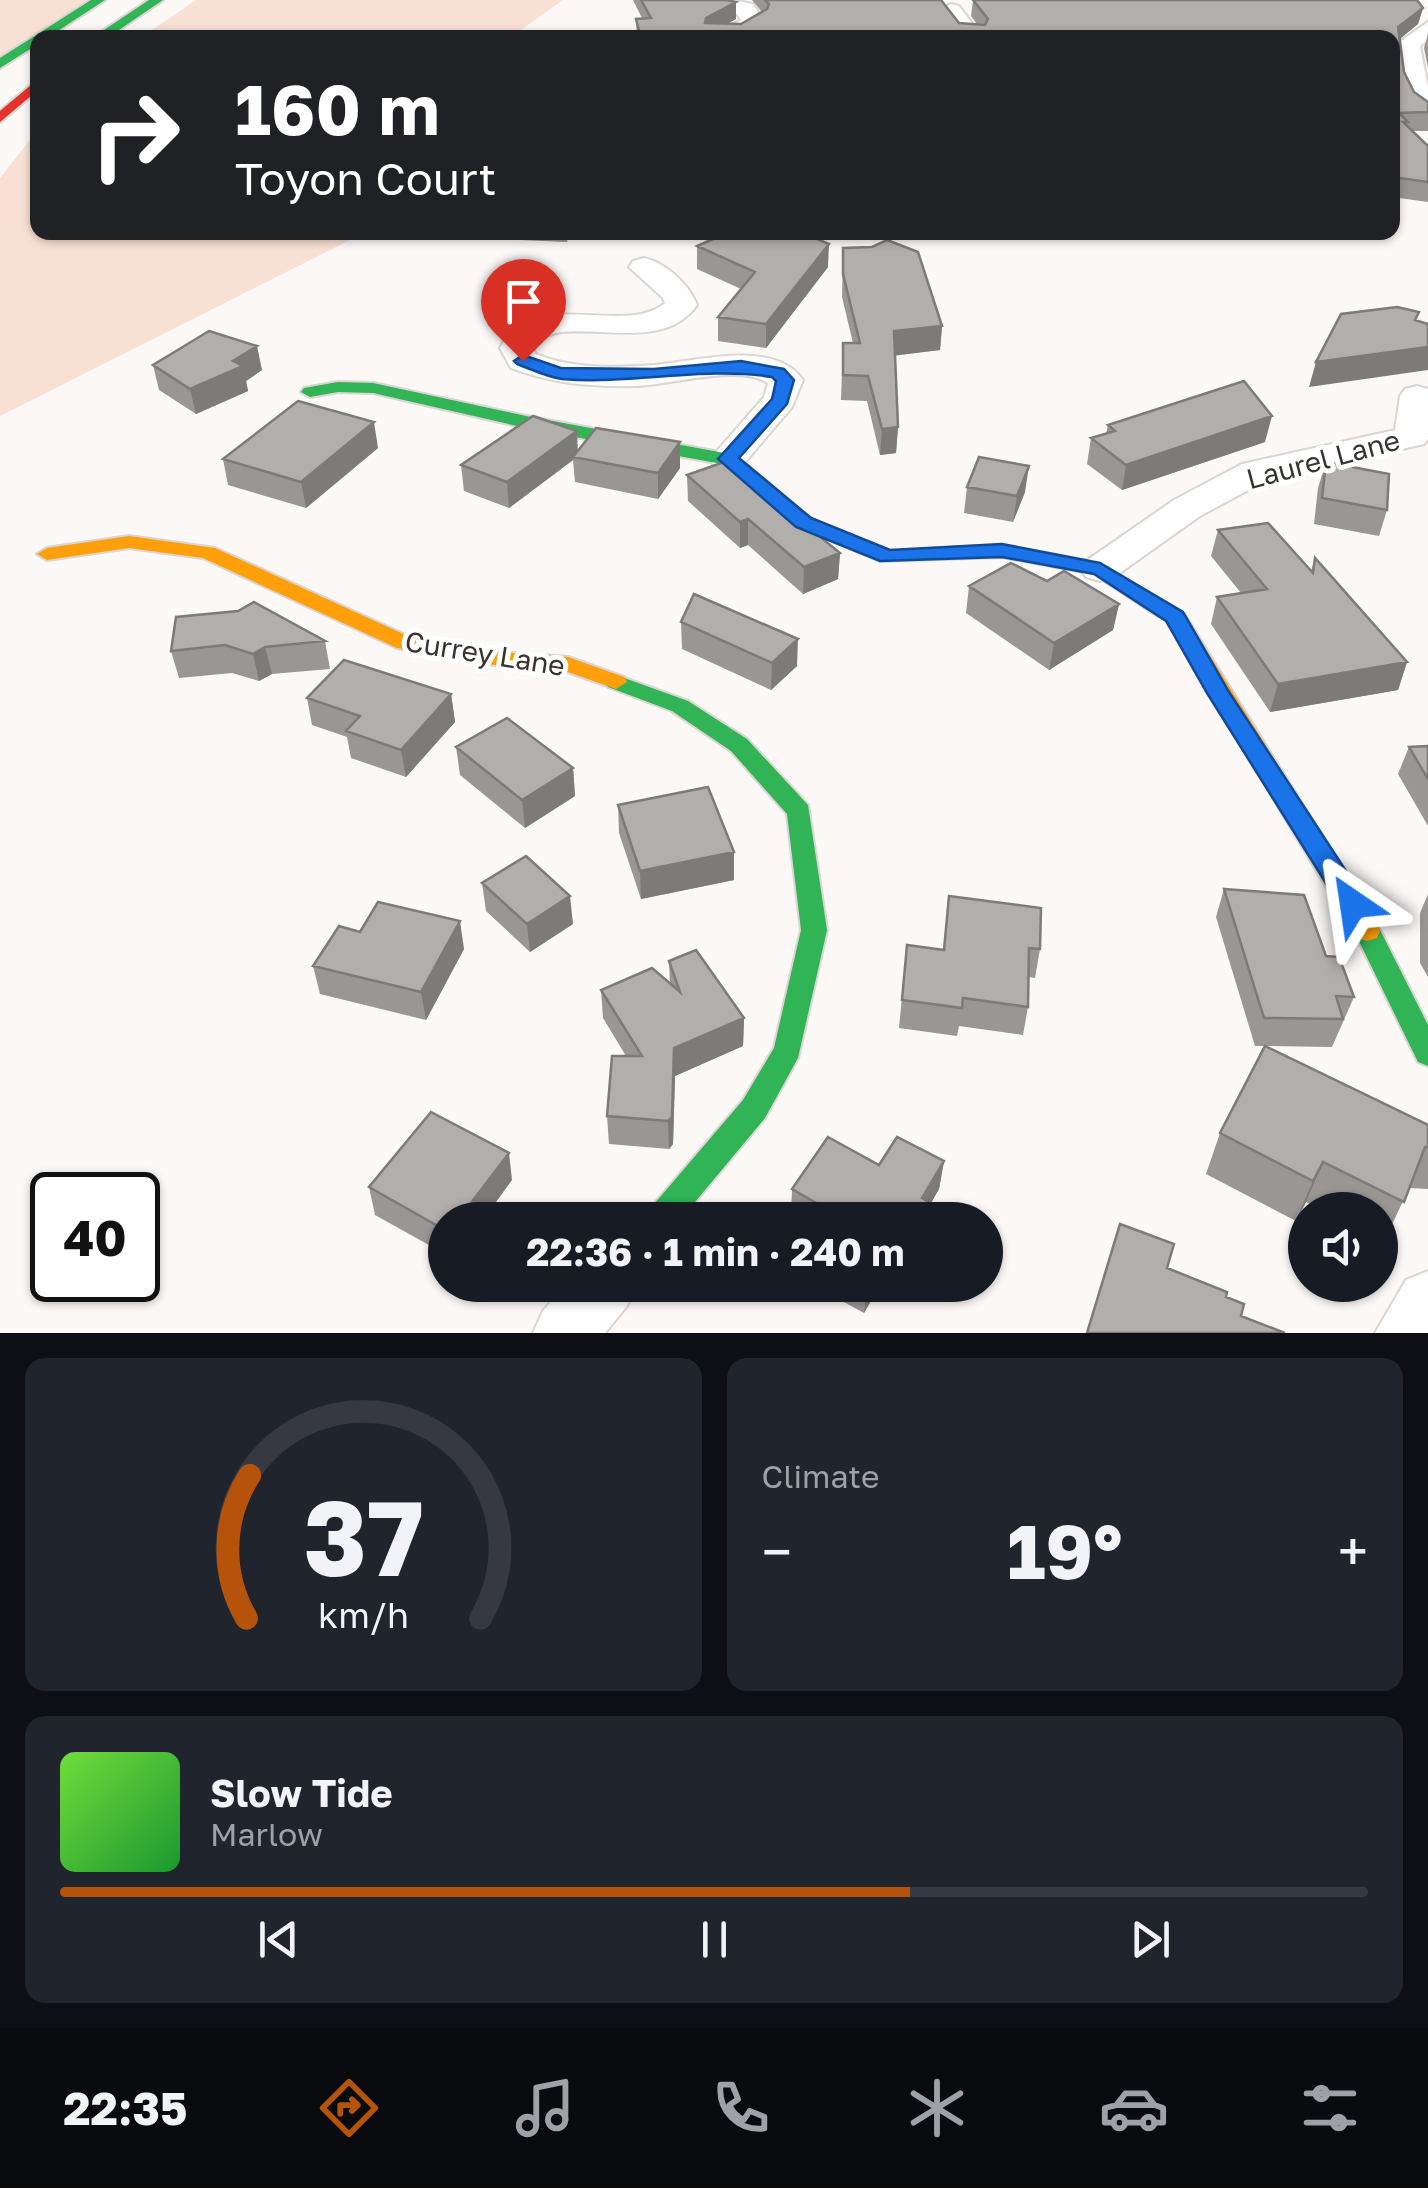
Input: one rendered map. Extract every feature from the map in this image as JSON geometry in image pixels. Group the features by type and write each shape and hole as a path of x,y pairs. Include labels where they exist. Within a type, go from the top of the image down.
{"main road":[{"path":"51,30 99,0"},
{"path":"110,30 156,0"},
{"path":"0,64 30,43"},
{"path":"0,118 30,91"},
{"path":"310,392 338,387 373,388 526,422 728,459 804,522 887,557 1002,550 1100,569 1175,617 1218,693 1353,904 1428,1054"},
{"name":"Currey Lane","path":"47,554 129,542 208,552 405,643 568,664 680,706 740,744 798,811 814,930 788,1050 754,1108 675,1202"}],"street":[{"path":"705,2 745,9 754,23 738,30"},
{"path":"951,11 966,30"},
{"path":"1400,105 1425,106 1408,44 1428,29"},
{"path":"644,267 677,294 681,305 666,318 642,324 549,326 525,334 516,348 523,361 560,373 654,375 741,367 778,373 786,380 780,400 728,459"},
{"name":"Laurel Lane","path":"1100,569 1187,508 1255,472 1412,436 1418,396"},
{"path":"1407,1333 1428,1300"},
{"path":"564,1333 590,1302"}],"shaded area":[{"path":"0,0 99,0 52,30 30,30 30,44 0,63"},
{"path":"196,0 563,0 521,30 152,30"},
{"path":"30,140 30,240 350,240 0,416 0,178"}],"building":[{"path":"641,0 736,2 706,18 705,23 741,24 767,9 769,4 765,0 941,0 959,23 985,25 988,19 973,0 1417,0 1423,8 1398,30 639,30 636,19 651,18"},
{"path":"1400,42 1404,72 1414,92 1428,102 1428,112 1400,113"},
{"path":"1400,114 1408,122 1403,122 1428,146 1428,182 1400,178"},
{"path":"711,240 820,240 829,244 766,324 718,317 755,272 697,246"},
{"path":"887,240 918,252 942,326 894,331 898,427 882,429 868,376 843,375 843,343 860,343 843,274 843,248 872,247"},
{"path":"1397,307 1419,312 1415,320 1428,324 1428,347 1316,362 1341,314"},
{"path":"209,331 257,346 233,361 243,366 190,389 153,365"},
{"path":"1244,381 1272,416 1126,465 1091,438 1115,431 1108,425"},
{"path":"298,401 374,422 301,482 223,459"},
{"path":"533,416 577,431 507,482 461,465"},
{"path":"596,428 680,442 658,473 573,457"},
{"path":"979,457 1029,466 1017,496 967,487"},
{"path":"727,461 840,553 804,567 748,519 740,522 687,475"},
{"path":"1326,462 1389,474 1387,510 1322,498"},
{"path":"1268,523 1313,573 1315,558 1407,662 1278,684 1217,597 1267,589 1218,530"},
{"path":"1011,563 1047,581 1064,571 1119,604 1054,643 969,586"},
{"path":"694,594 798,639 772,663 681,622"},
{"path":"254,602 325,641 265,647 253,654 225,645 171,651 176,617 238,611"},
{"path":"344,660 451,694 401,750 346,731 360,716 307,698"},
{"path":"507,718 573,768 522,800 456,747"},
{"path":"1428,746 1428,779 1409,747"},
{"path":"708,787 734,852 640,871 618,805"},
{"path":"526,856 570,896 527,924 482,883"},
{"path":"1224,889 1304,895 1326,956 1339,957 1354,997 1336,996 1343,1019 1264,1018"},
{"path":"949,896 1041,908 1040,949 1029,948 1028,1007 963,998 962,1008 902,1000 907,945 944,950"},
{"path":"378,902 460,921 421,992 313,966 339,926 360,932"},
{"path":"696,950 744,1018 674,1048 672,1117 668,1121 607,1116 612,1056 642,1056 601,990 652,968 680,992 669,961"},
{"path":"1265,1046 1428,1125 1428,1147 1404,1202 1398,1199 1398,1192 1384,1192 1323,1162 1313,1181 1220,1133"},
{"path":"431,1112 509,1153 472,1202 428,1202 428,1220 369,1187"},
{"path":"828,1137 879,1165 897,1137 944,1161 922,1198 929,1202 815,1202 792,1189"},
{"path":"1120,1224 1174,1244 1167,1268 1227,1292 1226,1297 1244,1304 1241,1316 1285,1333 1087,1333"}],"traffic: fast":[{"path":"51,30 99,0"},
{"path":"110,30 157,0"},
{"path":"0,64 30,43"},
{"path":"310,392 338,387 373,388 526,422 728,459 803,522 887,557 1002,551 1100,569 1166,611"},
{"path":"616,682 680,706 739,745 799,811 814,930 788,1050 754,1109 675,1202"},
{"path":"1367,931 1428,1054"}],"traffic: slow":[{"path":"47,554 129,542 208,552 405,643 501,659 568,664 616,682"},
{"path":"1166,611 1175,617 1367,931"}],"traffic: jam":[{"path":"0,118 30,90"}],"route":[{"path":"523,361 560,373 654,375 741,367 778,373 786,380 780,400 728,459 804,522 887,557 1002,550 1100,569 1175,617 1218,693 1353,904"}]}
